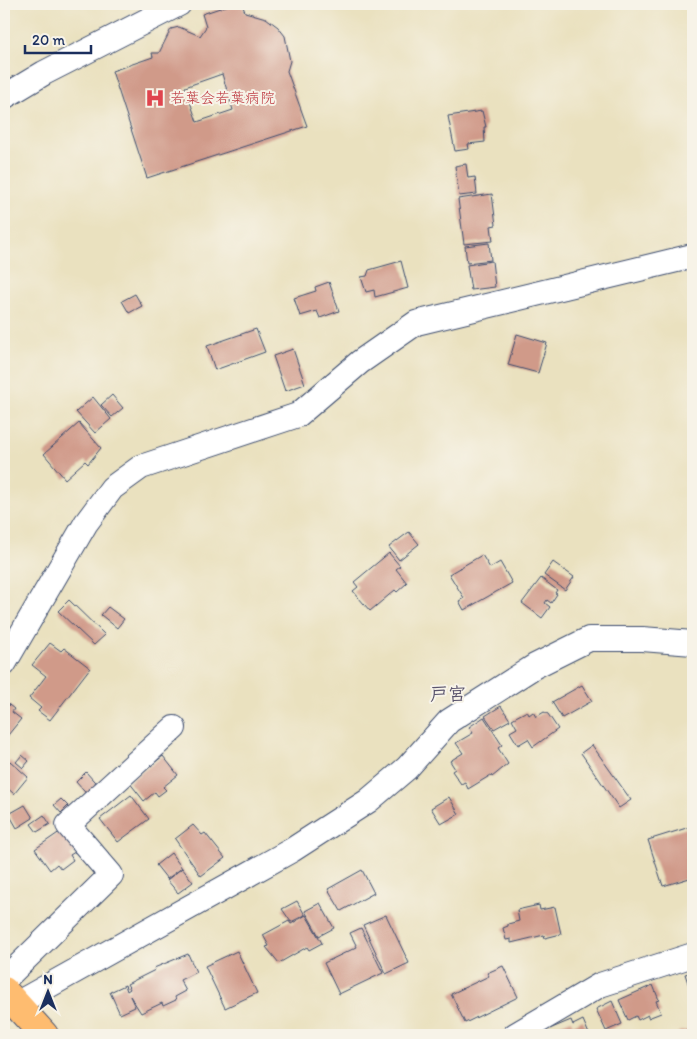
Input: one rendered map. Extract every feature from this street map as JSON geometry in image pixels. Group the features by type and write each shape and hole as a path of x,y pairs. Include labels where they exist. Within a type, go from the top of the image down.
{"main road":[{"path":"10,998 38,1033"}],"street":[{"path":"4,97 44,73 179,4"},
{"path":"4,664 86,524 112,488 141,467 298,415 360,362 416,323 693,256"},
{"path":"10,998 292,850 368,801 406,768 449,721 535,666 589,638 642,638 693,644"},
{"path":"4,980 111,875 68,825 174,728"},
{"path":"516,1035 600,985 693,955"}],"building":[{"name":"若葉会若葉病院","path":"232,4 242,4 245,12 266,18 278,27 285,36 290,61 287,71 307,126 147,178 112,71 153,57 152,53 159,53 171,29 179,27 200,36 206,27 202,14","holes":["222,74 233,110 197,122 185,87"]},
{"path":"482,111 486,127 484,127 485,142 468,144 469,149 455,151 448,116"},
{"path":"466,164 468,178 475,177 477,194 459,196 455,166"},
{"path":"492,194 496,225 491,226 493,241 464,244 458,199"},
{"path":"489,243 491,260 467,263 465,246"},
{"path":"401,261 408,288 375,297 374,290 366,292 361,277 367,276 369,270"},
{"path":"492,261 495,287 471,290 467,265"},
{"path":"329,282 339,311 320,318 317,311 300,316 294,298 316,291 315,287"},
{"path":"135,294 142,306 129,313 122,301"},
{"path":"256,329 265,352 215,370 207,346"},
{"path":"517,334 547,343 538,373 508,365"},
{"path":"293,349 305,384 285,391 273,356"},
{"path":"112,395 123,408 112,417 101,405"},
{"path":"93,397 111,419 95,433 76,412"},
{"path":"79,423 101,448 88,464 85,461 65,479 44,454"},
{"path":"409,532 419,544 399,560 389,547"},
{"path":"389,553 400,566 396,569 407,583 397,592 395,590 370,611 353,591 358,587 354,582"},
{"path":"482,555 490,568 500,562 512,583 464,610 459,601 464,598 449,574"},
{"path":"553,562 574,577 565,590 544,575"},
{"path":"541,578 557,590 555,593 557,594 551,603 547,600 545,603 550,607 542,618 522,603"},
{"path":"69,600 105,635 94,645 58,611"},
{"path":"108,607 124,619 117,628 101,615"},
{"path":"50,643 61,651 64,648 90,668 50,720 38,711 41,708 29,698 46,676 32,665"},
{"path":"582,685 592,701 562,718 552,702"},
{"path":"4,701 14,709 12,712 21,719 4,740"},
{"path":"501,706 510,720 494,729 485,716"},
{"path":"527,711 529,715 533,712 536,717 544,712 548,714 558,729 533,747 528,739 518,745 510,732 517,728 512,719"},
{"path":"484,717 502,745 498,748 508,764 492,777 491,775 468,789 465,782 461,784 452,771 455,769 450,761 463,753 456,743 473,733 469,727"},
{"path":"592,745 631,800 619,808 581,753"},
{"path":"22,755 29,761 23,768 16,762"},
{"path":"163,756 178,775 163,787 166,790 158,796 155,792 144,801 129,782"},
{"path":"10,761 28,777 14,794 4,785 4,768"},
{"path":"86,772 101,789 90,798 76,782"},
{"path":"131,795 149,819 118,842 100,819"},
{"path":"449,797 459,814 441,824 431,808"},
{"path":"61,799 68,806 61,813 54,805"},
{"path":"25,805 33,818 17,828 9,814"},
{"path":"44,815 50,824 37,832 31,824"},
{"path":"193,825 202,835 205,833 225,858 201,876 175,839"},
{"path":"693,826 693,877 663,886 648,840"},
{"path":"64,829 78,850 70,855 73,860 61,869 57,864 50,870 35,849"},
{"path":"171,853 182,868 167,879 156,865"},
{"path":"182,868 193,882 178,893 167,880"},
{"path":"362,870 374,893 341,911 328,889"},
{"path":"297,901 305,915 291,922 282,909"},
{"path":"320,903 334,928 319,936 305,911"},
{"path":"539,905 540,910 555,907 561,934 545,938 544,935 511,943 511,939 506,940 503,928 508,926 508,924 519,921 517,910"},
{"path":"306,915 322,943 309,950 307,947 279,963 266,947 269,946 263,935 289,921 291,924"},
{"path":"386,915 409,963 386,974 363,925"},
{"path":"361,928 383,973 339,994 324,963 357,947 350,933"},
{"path":"237,951 257,993 225,1008 205,966"},
{"path":"188,954 196,972 180,980 186,991 175,997 176,1000 163,1006 162,1003 141,1013 130,996 135,1007 120,1014 110,992 125,985 127,991 130,989 127,984 155,970 154,968"},
{"path":"503,966 518,997 465,1023 451,994 489,976 487,973"},
{"path":"693,972 693,992 691,992 685,974"},
{"path":"653,985 659,1000 656,1001 661,1013 648,1018 648,1015 638,1020 636,1016 628,1020 619,1000"},
{"path":"612,1001 622,1024 606,1031 596,1009"},
{"path":"571,1020 573,1025 583,1020 589,1034 541,1035 540,1033"},
{"path":"693,1029 693,1035 679,1035 678,1032"}],"place":[{"name":"若葉会若葉病院","path":"155,98"}],"district":[{"name":"戸宮","path":"448,694"}]}
